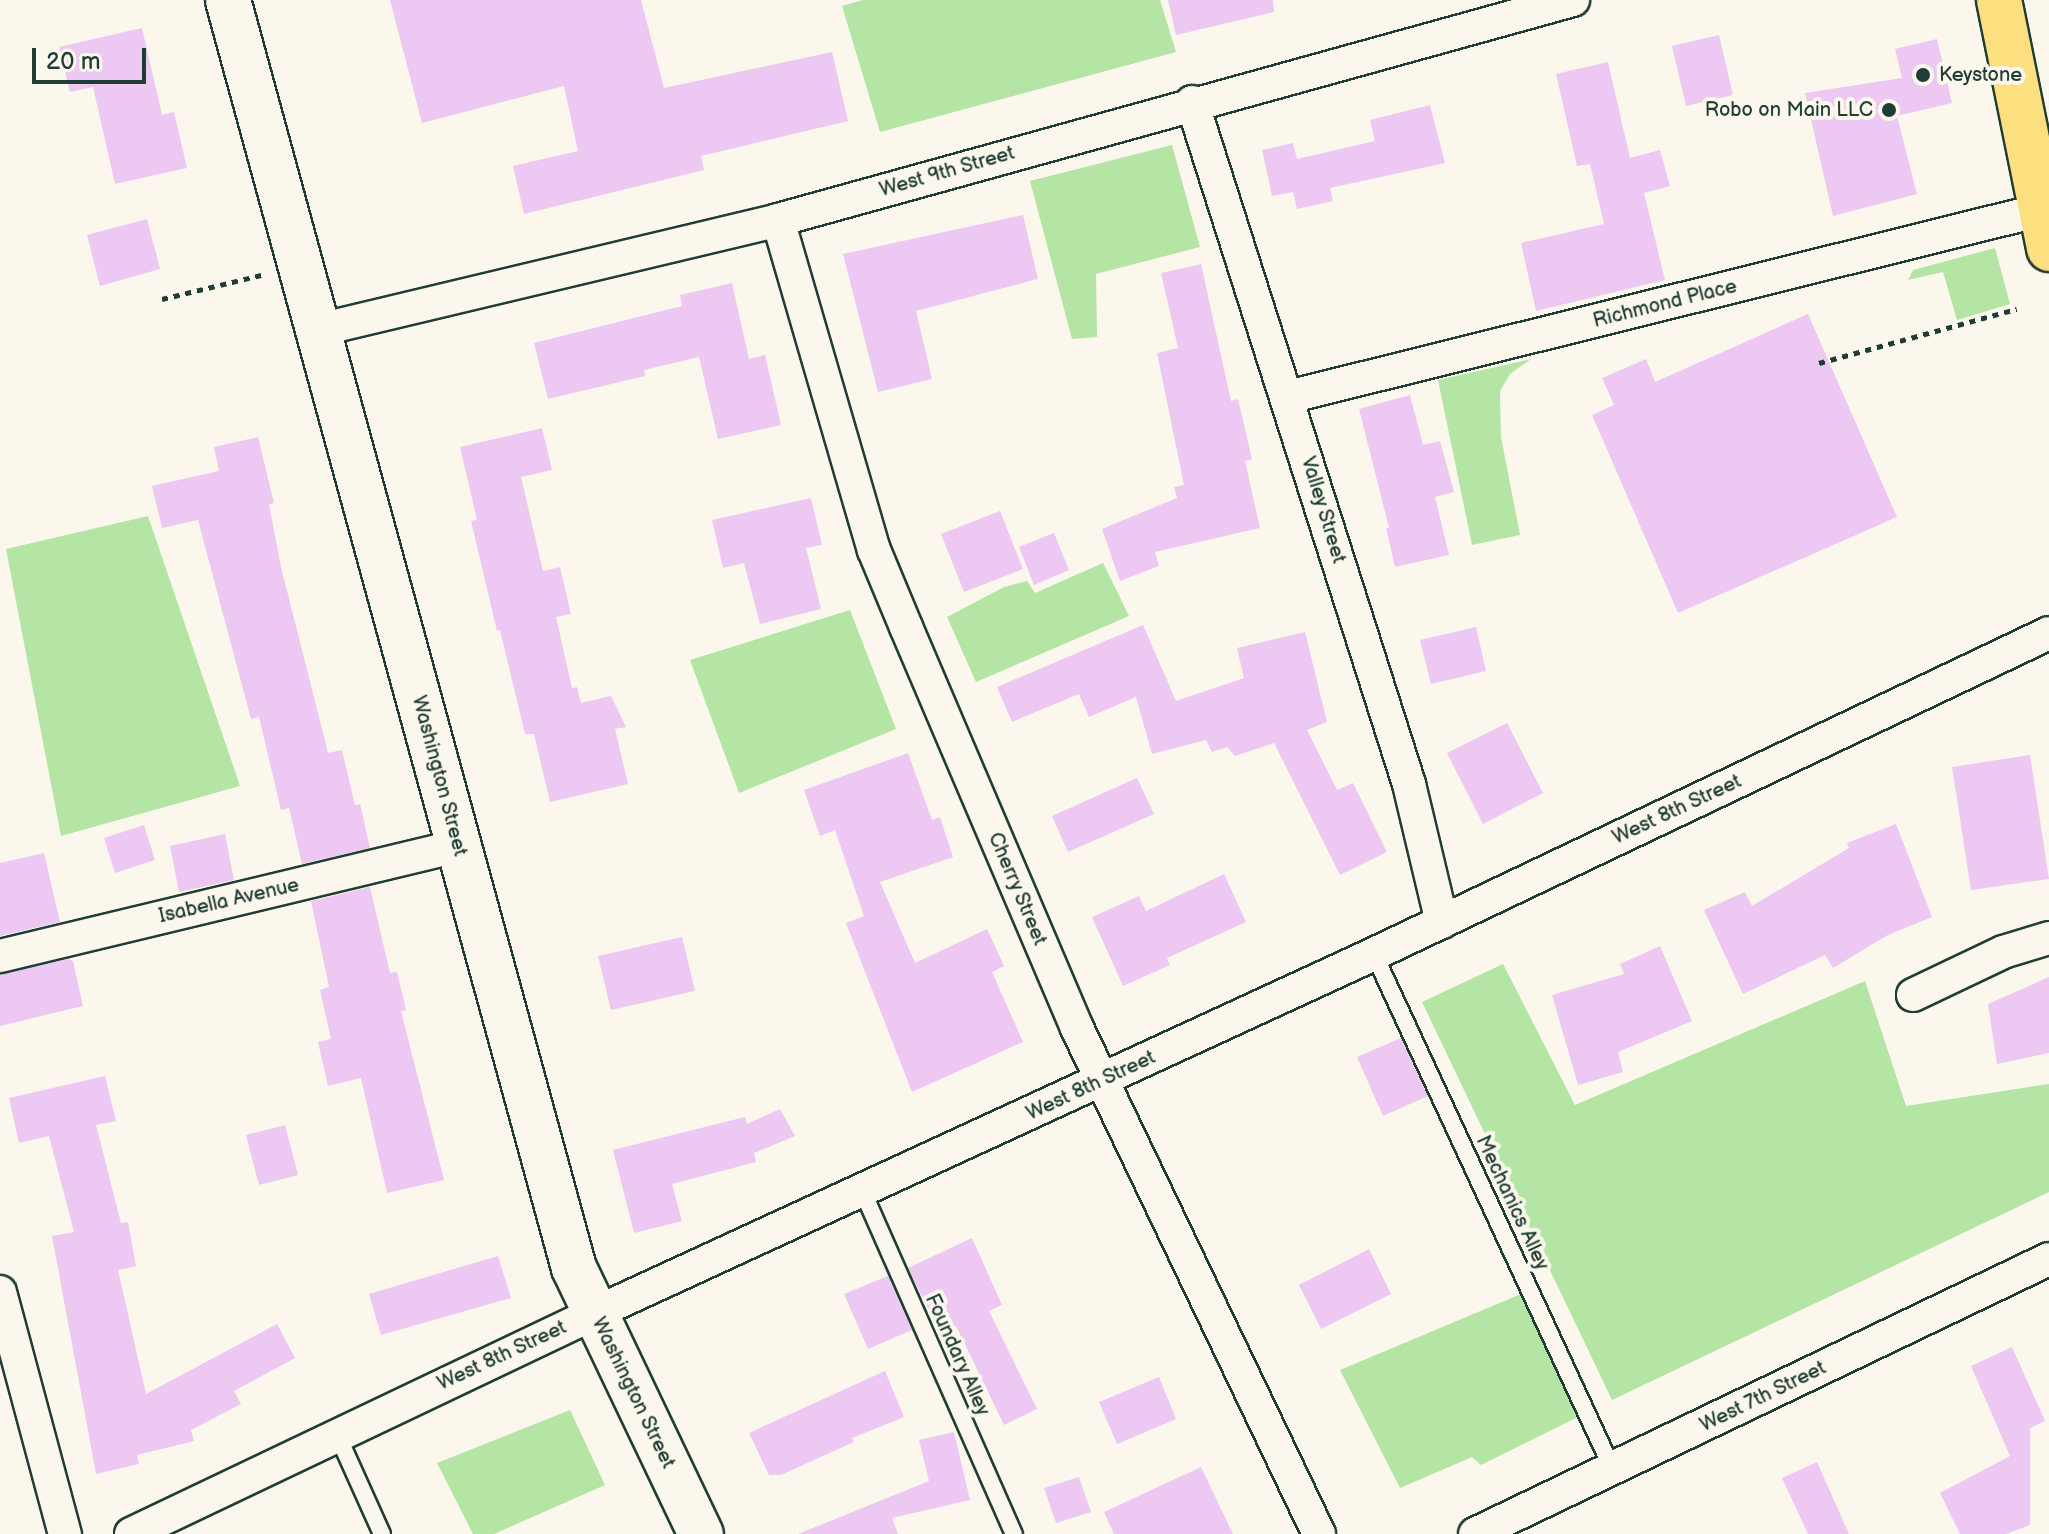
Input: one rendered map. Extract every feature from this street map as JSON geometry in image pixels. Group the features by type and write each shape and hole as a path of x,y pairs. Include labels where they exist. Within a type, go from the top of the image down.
{"highway":[{"path":"1999,0 2045,229"}],"main road":[{"name":"Washington Street","path":"228,0 574,1268 701,1534"}],"street":[{"name":"West 9th Street","path":"318,330 778,220 1192,102 1573,0"},
{"name":"Valley Street","path":"1192,102 1409,784 1442,922"},
{"name":"Cherry Street","path":"778,220 874,550 1102,1081 1319,1534"},
{"name":"Richmond Place","path":"1288,397 2045,229"},
{"name":"West 8th Street","path":"131,1534 595,1313 1374,954 2049,633"},
{"name":"Isabella Avenue","path":"0,956 458,846"},
{"path":"1913,995 2003,952 2049,938"},
{"name":"West 7th Street","path":"1475,1534 2049,1259"},
{"path":"0,1292 65,1534"}],"lane":[{"name":"Mechanics Alley","path":"1374,954 1613,1470"},
{"name":"Foundary Alley","path":"863,1192 1014,1534"},
{"path":"337,1434 382,1534"}],"path":[{"path":"162,299 301,266"},
{"path":"1819,363 2017,309"}],"green space":[{"path":"863,0 1160,0 1176,52 880,132 842,6"},
{"path":"1172,145 1200,247 1096,274 1097,337 1072,339 1030,181"},
{"path":"1995,248 2010,304 1957,320 1943,272 1908,280 1913,270"},
{"path":"1531,359 1510,374 1500,391 1501,437 1520,535 1472,545 1438,380"},
{"path":"148,516 240,786 61,836 6,549"},
{"path":"1103,563 1129,616 976,682 947,617 1004,587 1027,581 1035,593"},
{"path":"850,610 896,729 739,793 690,660"},
{"path":"1503,964 1575,1105 1865,981 1906,1106 2049,1084 2049,1192 1612,1400 1422,1002"},
{"path":"1521,1294 1580,1416 1481,1465 1472,1457 1400,1488 1340,1370"},
{"path":"570,1410 605,1485 494,1534 473,1534 437,1463"}],"building":[{"path":"390,0 641,0 664,88 832,52 848,121 701,156 704,170 524,214 513,166 578,151 564,86 422,123"},
{"path":"1168,0 1273,0 1274,12 1176,35"},
{"path":"142,28 162,115 174,112 187,168 115,184 93,87 70,92 59,47"},
{"path":"1719,35 1733,95 1686,106 1672,46"},
{"path":"1937,39 1952,103 1897,116 1917,194 1833,216 1805,93 1902,78 1895,49"},
{"path":"1608,62 1630,158 1660,150 1670,186 1644,193 1665,280 1536,311 1521,243 1604,224 1590,164 1577,166 1556,74"},
{"path":"1430,105 1445,163 1330,188 1333,201 1297,209 1293,192 1272,196 1262,150 1293,143 1297,159 1375,141 1370,120"},
{"path":"1023,215 1038,279 916,311 932,379 878,392 843,254"},
{"path":"147,219 160,269 100,286 87,235"},
{"path":"1201,264 1231,401 1238,399 1252,459 1245,461 1260,528 1155,552 1159,566 1120,581 1102,529 1177,498 1174,487 1184,485 1157,353 1178,348 1161,273"},
{"path":"732,283 749,359 765,355 781,425 718,439 699,357 644,370 645,376 548,399 534,343 682,306 680,295"},
{"path":"1808,314 1897,517 1678,613 1592,415 1614,405 1602,378 1646,359 1655,382"},
{"path":"1410,395 1423,445 1440,441 1454,492 1435,497 1449,555 1395,567 1386,528 1389,528 1359,409"},
{"path":"542,428 552,470 521,477 543,571 560,567 571,614 556,617 572,688 577,687 581,703 611,696 626,727 615,729 628,784 550,802 534,734 525,734 500,630 497,631 471,521 477,520 460,447"},
{"path":"258,437 274,503 269,504 281,567 328,753 342,750 355,805 360,804 370,848 302,864 289,808 281,810 259,717 251,719 198,520 162,528 152,486 219,471 214,447"},
{"path":"811,498 822,545 806,548 821,609 760,624 744,563 723,568 712,520"},
{"path":"1000,511 1023,569 964,592 941,534"},
{"path":"1054,533 1069,570 1034,585 1019,547"},
{"path":"1143,625 1176,701 1244,678 1237,648 1305,632 1327,722 1307,730 1337,790 1353,783 1387,852 1340,875 1274,743 1235,756 1227,747 1212,752 1206,740 1152,754 1136,697 1089,717 1079,694 1012,722 997,687"},
{"path":"1476,627 1486,671 1431,684 1420,640"},
{"path":"1507,723 1543,793 1483,824 1447,753"},
{"path":"908,753 932,820 940,817 953,857 880,882 915,963 987,929 1004,966 992,972 1023,1042 912,1092 846,923 864,916 835,830 820,836 804,790"},
{"path":"2030,755 2049,879 1971,890 1952,767"},
{"path":"1137,778 1154,814 1068,852 1052,816"},
{"path":"1896,824 1932,917 1888,935 1833,968 1825,955 1743,994 1704,910 1745,892 1752,906 1849,848 1847,843"},
{"path":"144,825 155,860 115,873 104,838"},
{"path":"225,834 234,880 179,892 170,846"},
{"path":"44,853 60,922 0,936 0,863"},
{"path":"1224,874 1246,922 1167,958 1170,965 1123,986 1092,917 1139,896 1146,911"},
{"path":"370,887 390,973 397,972 406,1010 401,1011 444,1180 387,1193 361,1078 328,1086 318,1042 331,1039 320,990 329,987 311,901"},
{"path":"682,937 695,991 611,1010 598,956"},
{"path":"1660,946 1692,1021 1618,1052 1623,1072 1578,1085 1552,995 1624,974 1620,964"},
{"path":"68,959 73,961 83,1006 0,1026 0,974"},
{"path":"2049,977 2049,1053 1997,1064 1988,1004"},
{"path":"1401,1038 1428,1096 1383,1116 1357,1057"},
{"path":"105,1076 116,1121 96,1125 121,1223 128,1222 136,1266 118,1270 146,1394 277,1324 295,1358 234,1391 241,1404 191,1430 194,1441 137,1455 139,1464 96,1474 52,1236 74,1232 49,1136 19,1143 9,1098"},
{"path":"780,1109 795,1136 754,1153 756,1162 672,1184 682,1221 634,1233 613,1150 745,1117 747,1124"},
{"path":"285,1125 298,1175 259,1185 246,1135"},
{"path":"972,1238 1002,1305 989,1311 1037,1409 1004,1425 956,1326 940,1333 908,1268"},
{"path":"1369,1249 1391,1294 1321,1329 1299,1285"},
{"path":"498,1256 511,1298 381,1335 369,1294"},
{"path":"888,1276 912,1330 868,1349 844,1294"},
{"path":"2012,1347 2045,1421 2030,1428 2030,1525 2006,1534 1960,1534 1940,1493 2010,1456 1971,1366"},
{"path":"885,1371 904,1417 852,1438 854,1442 781,1475 769,1475 749,1433"},
{"path":"1159,1377 1176,1419 1117,1444 1099,1402"},
{"path":"954,1432 970,1500 892,1518 898,1534 798,1534 929,1481 919,1440"},
{"path":"1817,1462 1849,1534 1808,1534 1782,1478"},
{"path":"1201,1467 1233,1534 1114,1534 1104,1512"},
{"path":"1079,1477 1091,1512 1056,1523 1044,1488"}],"place":[{"name":"Keystone","path":"1923,75"},
{"name":"Robo on Main LLC","path":"1889,110"}]}
